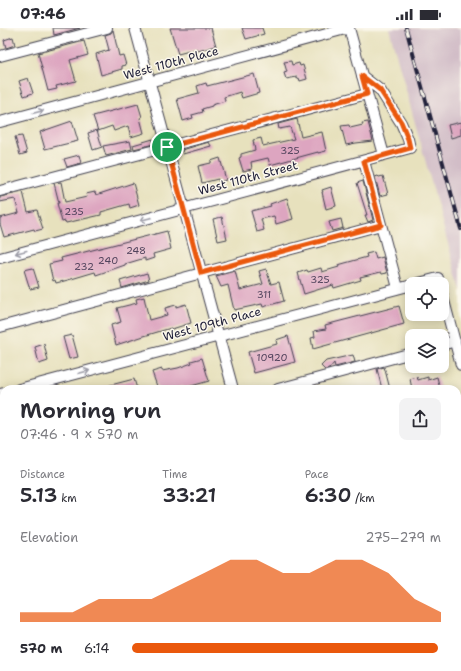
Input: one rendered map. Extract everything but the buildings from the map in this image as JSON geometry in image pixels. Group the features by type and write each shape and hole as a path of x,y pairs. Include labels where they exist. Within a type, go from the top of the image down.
{"street":[{"path":"0,56 107,28"},
{"path":"135,28 232,385"},
{"path":"349,28 384,156"},
{"name":"West 110th Place","path":"0,122 349,28"},
{"name":"West 110th Street","path":"0,258 410,148 401,122 380,90 362,76"},
{"path":"0,191 367,94"},
{"path":"364,161 398,288"},
{"path":"0,327 381,225"},
{"name":"West 109th Place","path":"36,385 405,286"},
{"path":"449,319 461,365"},
{"path":"449,343 455,341"},
{"path":"293,385 405,355"}],"shaded area":[{"path":"389,28 461,28 461,291"}],"railway":[{"path":"406,28 461,229"}],"route":[{"path":"362,76 380,90 401,122 410,148 364,161 381,225 201,273 167,147 367,94 362,76"}]}
